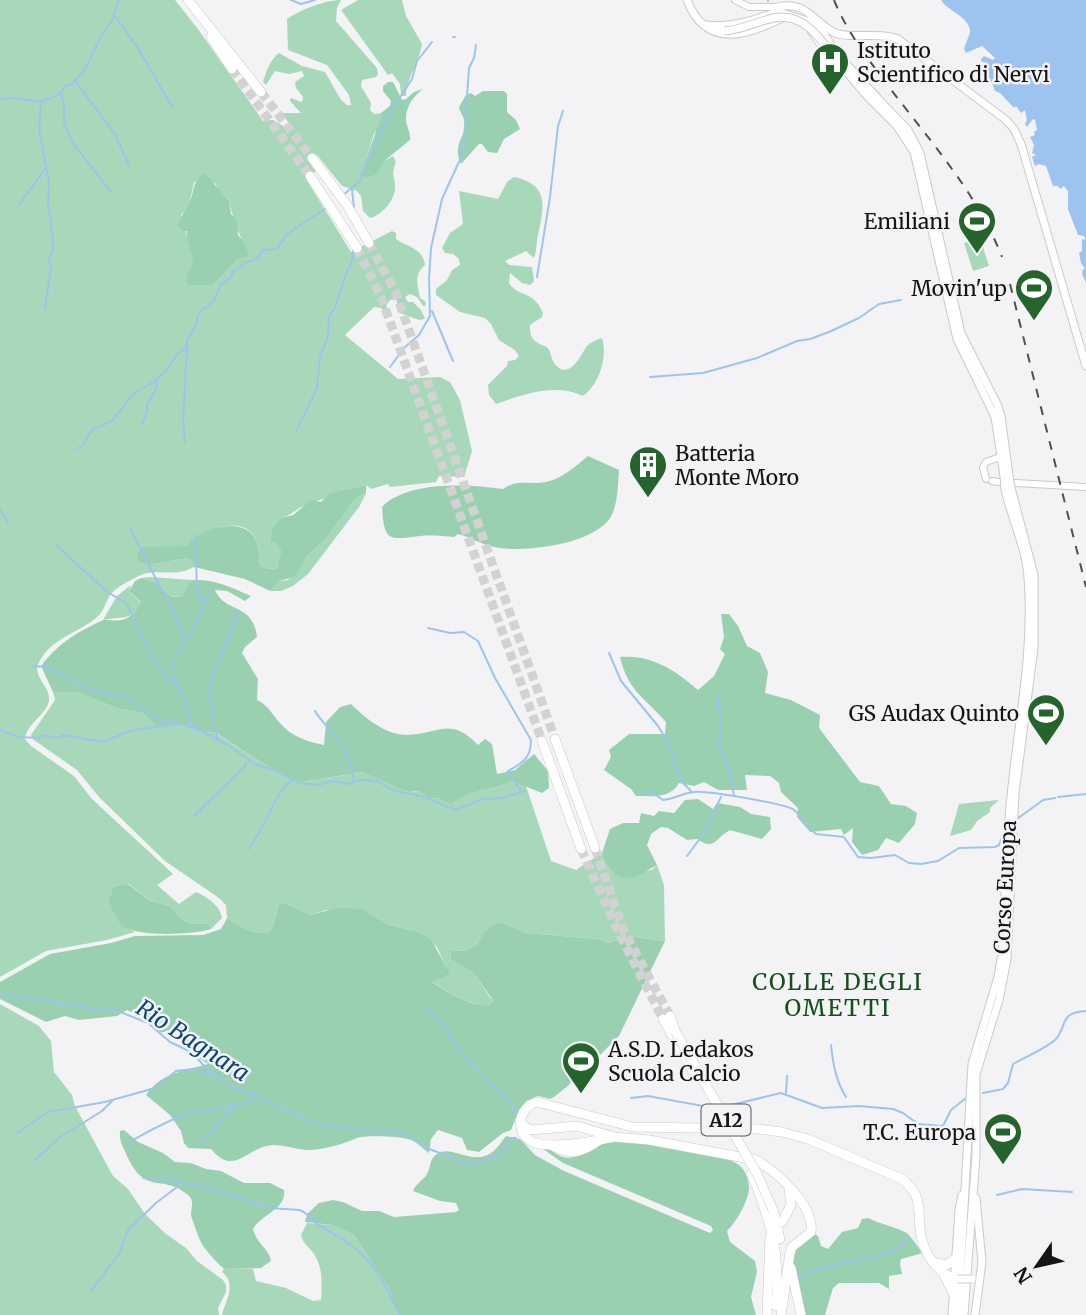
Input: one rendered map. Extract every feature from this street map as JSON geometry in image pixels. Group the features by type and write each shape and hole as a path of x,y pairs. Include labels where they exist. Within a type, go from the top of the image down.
{"highway":[{"path":"182,0 261,92"},
{"path":"188,0 232,69"},
{"path":"312,158 359,224 369,243"},
{"path":"310,176 357,248"},
{"path":"555,739 595,848"},
{"path":"542,741 581,849"},
{"name":"A12","path":"667,1018 771,1214 779,1266 775,1315"},
{"name":"A12","path":"673,1032 757,1174 781,1243 784,1289 781,1315"},
{"path":"614,1137 597,1141 550,1144 534,1142 526,1138 520,1121 523,1111 537,1102 633,1127 758,1129 808,1139 902,1179 915,1195 920,1231 928,1253 953,1293"},
{"path":"520,1121 531,1130 577,1126 614,1137 660,1142 756,1160 782,1180 810,1214 812,1221 811,1232 792,1247 784,1289"},
{"path":"782,1180 792,1201 782,1222"},
{"path":"771,1214 791,1240 803,1238 811,1232"},
{"path":"767,1315 771,1214"},
{"path":"928,1253 955,1276"},
{"path":"937,1263 946,1265 955,1259"},
{"path":"789,1260 801,1315"},
{"path":"943,1274 955,1276"},
{"path":"773,1277 775,1315"}],"main road":[{"path":"687,0 695,15 706,25 732,36 789,14"},
{"path":"721,30 787,5 801,6 813,12 838,55 884,105"},
{"path":"775,10 819,22 838,34 887,35 898,39 1006,120 1018,136 1086,366"},
{"name":"Corso Europa","path":"721,30 737,29 773,18 794,19 813,30 867,96 897,126 914,152 957,339 995,417 1003,482 1028,579 1028,652 998,977 974,1056 973,1108 958,1315"},
{"path":"807,20 816,40 831,61 867,96"},
{"name":"Corso Europa","path":"835,58 908,130 920,153 961,333 1001,416 1008,466 1003,482"},
{"name":"Corso Europa","path":"964,1315 976,1152 973,1108"},
{"path":"952,1315 959,1210 968,1167"},
{"path":"973,1183 982,1262 976,1278 979,1293 975,1315"},
{"path":"955,1276 976,1278"}],"street":[{"path":"735,0 749,7 775,10"},
{"path":"1002,458 986,462 983,467 1003,482 1086,487"},
{"name":"Corso Europa","path":"1002,458 1008,466"}],"green space":[{"path":"0,0 175,0 263,121 273,120 285,127 290,125 282,113 301,113 290,101 291,98 302,102 303,97 295,82 304,76 302,71 289,74 275,71 266,85 263,82 267,70 279,53 302,66 325,72 341,100 351,105 349,95 327,65 288,50 287,19 313,6 341,0 336,21 377,68 378,74 376,77 362,80 361,86 371,103 370,110 374,114 381,113 380,126 374,134 363,169 393,156 396,162 393,174 395,189 386,207 370,218 363,211 361,196 357,191 342,186 317,155 309,162 316,171 306,179 351,252 392,231 396,233 396,239 421,255 425,265 419,273 418,284 420,298 426,305 423,306 417,297 410,294 405,297 421,310 425,319 419,320 400,313 396,299 390,300 386,306 390,312 387,316 381,308 374,307 345,335 398,379 440,377 450,382 460,400 472,451 464,477 439,476 436,482 390,487 388,484 371,489 366,485 303,506 281,518 272,543 276,541 281,550 279,568 268,569 260,565 255,538 245,528 238,526 222,526 208,531 184,547 156,548 154,564 188,558 194,562 194,567 181,572 155,572 129,581 110,595 96,618 49,649 37,670 48,693 48,704 28,729 25,739 74,776 92,799 173,874 157,885 179,904 196,892 200,894 216,905 222,918 211,929 206,923 189,923 177,916 170,906 150,901 129,884 113,887 108,902 123,925 135,932 46,951 0,977","holes":["194,182 215,183 229,200 237,229 244,242 238,259 213,285 205,284 192,268 194,259 181,215 189,206"]},
{"path":"358,0 402,0 406,16 422,44 406,96 401,96 400,84 392,73 388,75 341,10"},
{"path":"393,82 402,100 423,89 411,102 407,113 410,140 383,162 377,174 363,178 381,113 390,106 391,101 383,91 383,86"},
{"path":"483,91 504,91 507,94 507,112 516,120 520,129 504,139 497,153 488,152 479,144 461,164 458,147 465,124 459,107 466,95 471,93 475,96"},
{"path":"205,173 229,200 231,214 237,221 238,235 249,256 238,259 213,285 188,285 186,275 193,259 187,231 178,226 195,184"},
{"path":"514,177 534,185 542,198 543,206 534,258 526,251 505,261 509,265 532,267 534,281 530,285 522,283 510,273 509,283 539,305 542,317 530,325 531,334 536,342 547,347 559,368 569,369 587,346 602,338 604,354 601,370 594,385 583,396 550,390 496,404 489,395 488,385 507,366 508,361 519,356 515,350 499,340 485,318 460,312 436,295 436,289 447,280 452,270 460,265 459,259 453,254 445,253 442,248 450,233 463,224 459,191 498,199 507,182"},
{"name":"Emiliani","path":"980,238 989,266 973,271 964,243"},
{"path":"588,456 619,470 616,501 613,513 601,527 573,541 539,548 507,549 490,546 458,534 454,537 395,538 387,533 384,527 382,507 407,492 457,485 503,489 518,483 546,482 564,475"},
{"path":"366,485 366,493 355,499 327,538 306,557 294,577 279,581 270,591 245,579 194,567 194,562 188,558 154,564 139,562 137,554 142,547 187,546 208,530 236,526 254,536 260,565 268,569 278,568 281,550 276,542 271,543 272,529 281,518 293,515 311,500 321,502 329,494"},
{"path":"366,493 359,507 308,574 293,586 281,591 270,591 279,581 288,580 302,567 306,557 327,538 355,499"},
{"path":"141,578 192,580 181,596 173,596 158,584"},
{"path":"141,578 158,584 173,597 181,596 192,580 215,582 251,596 245,601 227,591 215,590 225,603 250,618 257,637 242,653 258,679 257,700 294,735 324,745 326,722 340,707 351,704 376,725 391,732 407,735 452,729 460,731 478,745 485,739 492,744 497,774 515,770 534,754 548,771 549,788 542,793 512,781 467,794 451,804 438,798 429,799 420,792 404,790 363,772 295,783 215,732 203,733 178,725 157,726 143,713 116,708 77,692 53,692 41,666 47,658 82,631 102,621 121,620 133,614 141,602 129,591 135,581"},
{"path":"131,585 129,591 141,603 137,609 129,616 103,620 117,596"},
{"path":"721,614 729,614 747,646 760,653 768,672 765,693 791,700 820,715 819,728 860,782 879,786 891,804 906,806 917,813 915,824 899,843 886,838 878,850 862,855 852,842 853,828 844,835 841,829 810,832 797,817 798,808 781,792 779,783 770,776 745,775 747,790 718,790 704,782 694,786 679,783 666,794 636,796 631,789 604,770 611,757 609,750 629,734 665,734 666,722 632,686 620,657 643,658 663,665 698,690 714,676 725,654 720,649 724,637"},
{"path":"53,692 77,692 116,708 143,713 158,726 178,725 203,733 214,732 295,783 364,772 420,792 429,799 438,798 451,803 467,794 512,781 526,786 551,861 576,870 602,853 604,861 615,875 652,870 657,865 664,885 665,941 627,936 609,943 598,939 526,933 501,922 469,949 450,951 451,960 473,973 493,1001 490,1005 482,1005 459,998 431,981 449,974 437,947 419,932 389,925 363,909 326,910 311,915 283,902 279,904 273,926 268,933 246,929 227,918 226,905 219,898 165,861 99,797 77,770 34,740 31,735 55,700"},
{"path":"698,799 713,809 717,803 770,817 771,829 762,839 730,830 708,844 697,839 687,840 668,828 661,827 651,834 647,845 657,865 636,877 626,878 615,875 604,861 602,853 610,829 623,823 639,823 641,813 654,816 659,811 674,813 685,800"},
{"path":"999,800 971,830 950,836 959,804"},
{"path":"128,884 150,901 170,906 185,922 207,923 211,929 166,934 130,930 119,921 108,902 113,887"},
{"path":"283,902 311,915 336,908 363,909 389,925 419,932 432,941 450,974 432,982 460,998 482,1005 490,1005 493,1001 491,997 473,973 451,960 450,951 476,945 486,931 501,922 526,933 598,939 609,943 627,936 665,941 619,1036 597,1058 574,1075 569,1085 554,1097 550,1099 538,1096 526,1101 511,1130 479,1152 467,1150 462,1138 438,1130 431,1139 429,1153 416,1142 406,1139 368,1136 316,1149 273,1145 234,1161 227,1161 211,1149 188,1148 170,1115 146,1095 166,1077 208,1064 199,1058 178,1029 158,1033 144,1017 127,1010 117,1016 79,1020 65,1016 46,1022 0,999 0,982 50,954 135,936 203,935 221,929 227,918 241,927 268,933 273,926 279,904"},
{"path":"0,1004 39,1026 51,1041 54,1072 72,1095 75,1106 113,1176 128,1189 145,1214 166,1234 223,1280 226,1292 218,1308 219,1315 0,1315"},
{"path":"124,1130 138,1142 163,1153 175,1162 221,1171 244,1183 270,1183 284,1190 282,1202 253,1229 271,1261 261,1268 224,1269 200,1240 191,1215 190,1197 171,1185 148,1181 134,1169 120,1138 120,1131"},
{"path":"506,1136 520,1139 535,1155 564,1171 710,1233 713,1230 711,1226 563,1163 543,1149 547,1147 566,1158 605,1143 626,1141 698,1151 739,1165 748,1179 749,1189 741,1212 727,1231 730,1242 755,1261 757,1272 751,1297 756,1315 398,1315 390,1290 354,1235 332,1225 305,1222 307,1214 319,1203 333,1200 362,1211 379,1211 394,1217 456,1212 459,1210 456,1203 440,1201 413,1191 427,1174 433,1158 449,1151 469,1156 484,1156 493,1151"},
{"path":"868,1218 905,1232 923,1253 901,1259 902,1274 889,1276 889,1289 879,1283 839,1283 833,1288 825,1315 803,1315 793,1264 794,1248 813,1233 818,1236 821,1246 828,1249 842,1232 858,1228 862,1219"},
{"path":"307,1223 332,1225 354,1235 390,1290 398,1315 222,1315 230,1287 222,1272 224,1269 253,1269 256,1281 286,1288 313,1301 321,1300 319,1265 301,1235"}],"water":[{"path":"941,0 1086,0 1086,283 1082,274 1085,269 1079,253 1082,251 1082,239 1085,240 1084,236 1078,235 1068,209 1068,191 1064,186 1060,189 1053,186 1046,166 1035,166 1032,157 1036,155 1032,153 1034,145 1030,137 1035,135 1037,130 1035,120 1027,127 1025,110 1021,113 1016,106 1014,108 995,91 990,78 986,77 986,63 981,59 984,56 993,60 995,58 982,46 966,53 964,49 970,33 969,26"}],"waterway":[{"path":"0,99 43,100 52,98 62,92 64,87 72,84 84,71 102,34 112,21 119,0"},
{"path":"291,0 301,4 315,0"},
{"path":"115,16 138,48 172,107"},
{"path":"343,195 360,181 366,162 391,111 412,79 417,61 432,42"},
{"path":"390,367 404,348 419,335 430,316 431,248 442,199 463,153 469,68 476,45"},
{"path":"75,81 115,134 129,166"},
{"path":"61,94 64,123 72,142 111,192"},
{"path":"41,103 39,129 49,182 48,204 53,239 45,308"},
{"path":"537,277 558,126 563,111"},
{"path":"19,205 45,169"},
{"path":"352,189 354,208"},
{"path":"77,449 83,445 92,430 112,421 133,394 167,370 177,354 186,348 201,311 213,302 221,284 229,280 233,272 247,262 257,259 263,250 277,249 287,234 328,207"},
{"path":"296,432 317,388 320,356 328,337 329,316 335,308 353,251"},
{"path":"650,377 703,373 757,358 797,341 829,332 859,318 879,304 901,300"},
{"path":"432,311 453,361"},
{"path":"185,442 183,420 187,348"},
{"path":"142,424 147,404 157,388 156,380"},
{"path":"0,510 8,522"},
{"path":"130,529 179,623 185,640"},
{"path":"195,535 197,590 203,602"},
{"path":"56,545 106,591 127,604 154,661 168,680 180,688"},
{"path":"194,728 174,678 174,662 193,631 212,589"},
{"path":"218,739 213,722 210,682 238,613"},
{"path":"428,628 450,633 464,632 478,641 495,678 531,740 530,751 525,759 508,771 521,791"},
{"path":"609,653 621,681 658,726 671,748 682,782 691,791"},
{"path":"31,666 49,667 87,689 126,697 160,720 203,732 228,745 256,765 273,769 298,783 318,785 331,781 348,784 359,780 377,781 393,790 424,797 456,810 483,799 503,798 525,791"},
{"path":"718,692 721,728 719,745 730,772 734,796"},
{"path":"315,711 342,745 350,762 354,781"},
{"path":"0,730 19,737 39,738 44,735 58,738 64,735 103,742 130,731 176,724"},
{"path":"194,816 246,762"},
{"path":"249,849 279,794 293,780"},
{"path":"644,792 653,793 663,800 701,792 777,804 794,810 816,834 844,837 858,857 895,855 909,863 938,861 959,848 995,847 999,845 1005,831"},
{"path":"1058,797 1086,794"},
{"path":"687,856 704,833 721,797"},
{"path":"1017,819 1043,800 1055,798"},
{"name":"Rio Bagnara","path":"0,993 56,1002 64,1006 79,1005 95,1011 110,1008 148,1023 170,1042 191,1052 210,1072 234,1088 258,1096 311,1122 370,1132 400,1131 427,1148 467,1164 487,1161 499,1155 511,1138 516,1138"},
{"path":"425,1007 448,1031 480,1074 511,1103 515,1114"},
{"path":"983,1093 1003,1089 1008,1083 1013,1064 1056,1039 1071,1014 1086,1011"},
{"path":"831,1045 836,1072 846,1097"},
{"path":"16,1134 48,1112 105,1102 155,1088 176,1071 193,1069 215,1076"},
{"path":"786,1093 787,1076"},
{"name":"Rio Bagnara","path":"723,1107 781,1093 822,1108 859,1106 893,1109 918,1124 943,1126 951,1110 966,1098"},
{"path":"127,1143 179,1117 231,1107 255,1096"},
{"name":"Rio Bagnara","path":"631,1098 648,1096 714,1108"},
{"path":"35,1160 59,1138 102,1111 112,1101"},
{"path":"200,1144 235,1107"},
{"path":"143,1178 189,1184 267,1207 302,1211 360,1252 378,1273 399,1315"},
{"path":"91,1291 119,1254 128,1230 181,1184"},
{"path":"997,1195 1022,1189 1072,1192"},
{"path":"798,1278 820,1268 884,1254 895,1250 907,1239"}],"tunnel":[{"path":"232,69 310,176"},
{"path":"261,92 312,158"},
{"path":"369,243 395,291 555,739"},
{"path":"357,248 381,297 542,741"},
{"path":"595,848 624,931 670,1016"},
{"path":"581,849 619,933 663,1019"}],"railway":[{"path":"834,0 866,56 966,189 1002,257"},
{"path":"1010,284 1086,587"}],"place":[{"name":"Istituto Scientifico di Nervi","path":"830,96"},
{"name":"Emiliani","path":"977,255"},
{"name":"Movin'up","path":"1034,322"},
{"name":"Batteria Monte Moro","path":"648,499"},
{"name":"GS Audax Quinto","path":"1046,747"},
{"name":"A.S.D. Ledakos Scuola Calcio","path":"581,1095"},
{"name":"T.C. Europa","path":"1003,1166"}],"district":[{"name":"COLLE DEGLI OMETTI","path":"838,994"}]}
